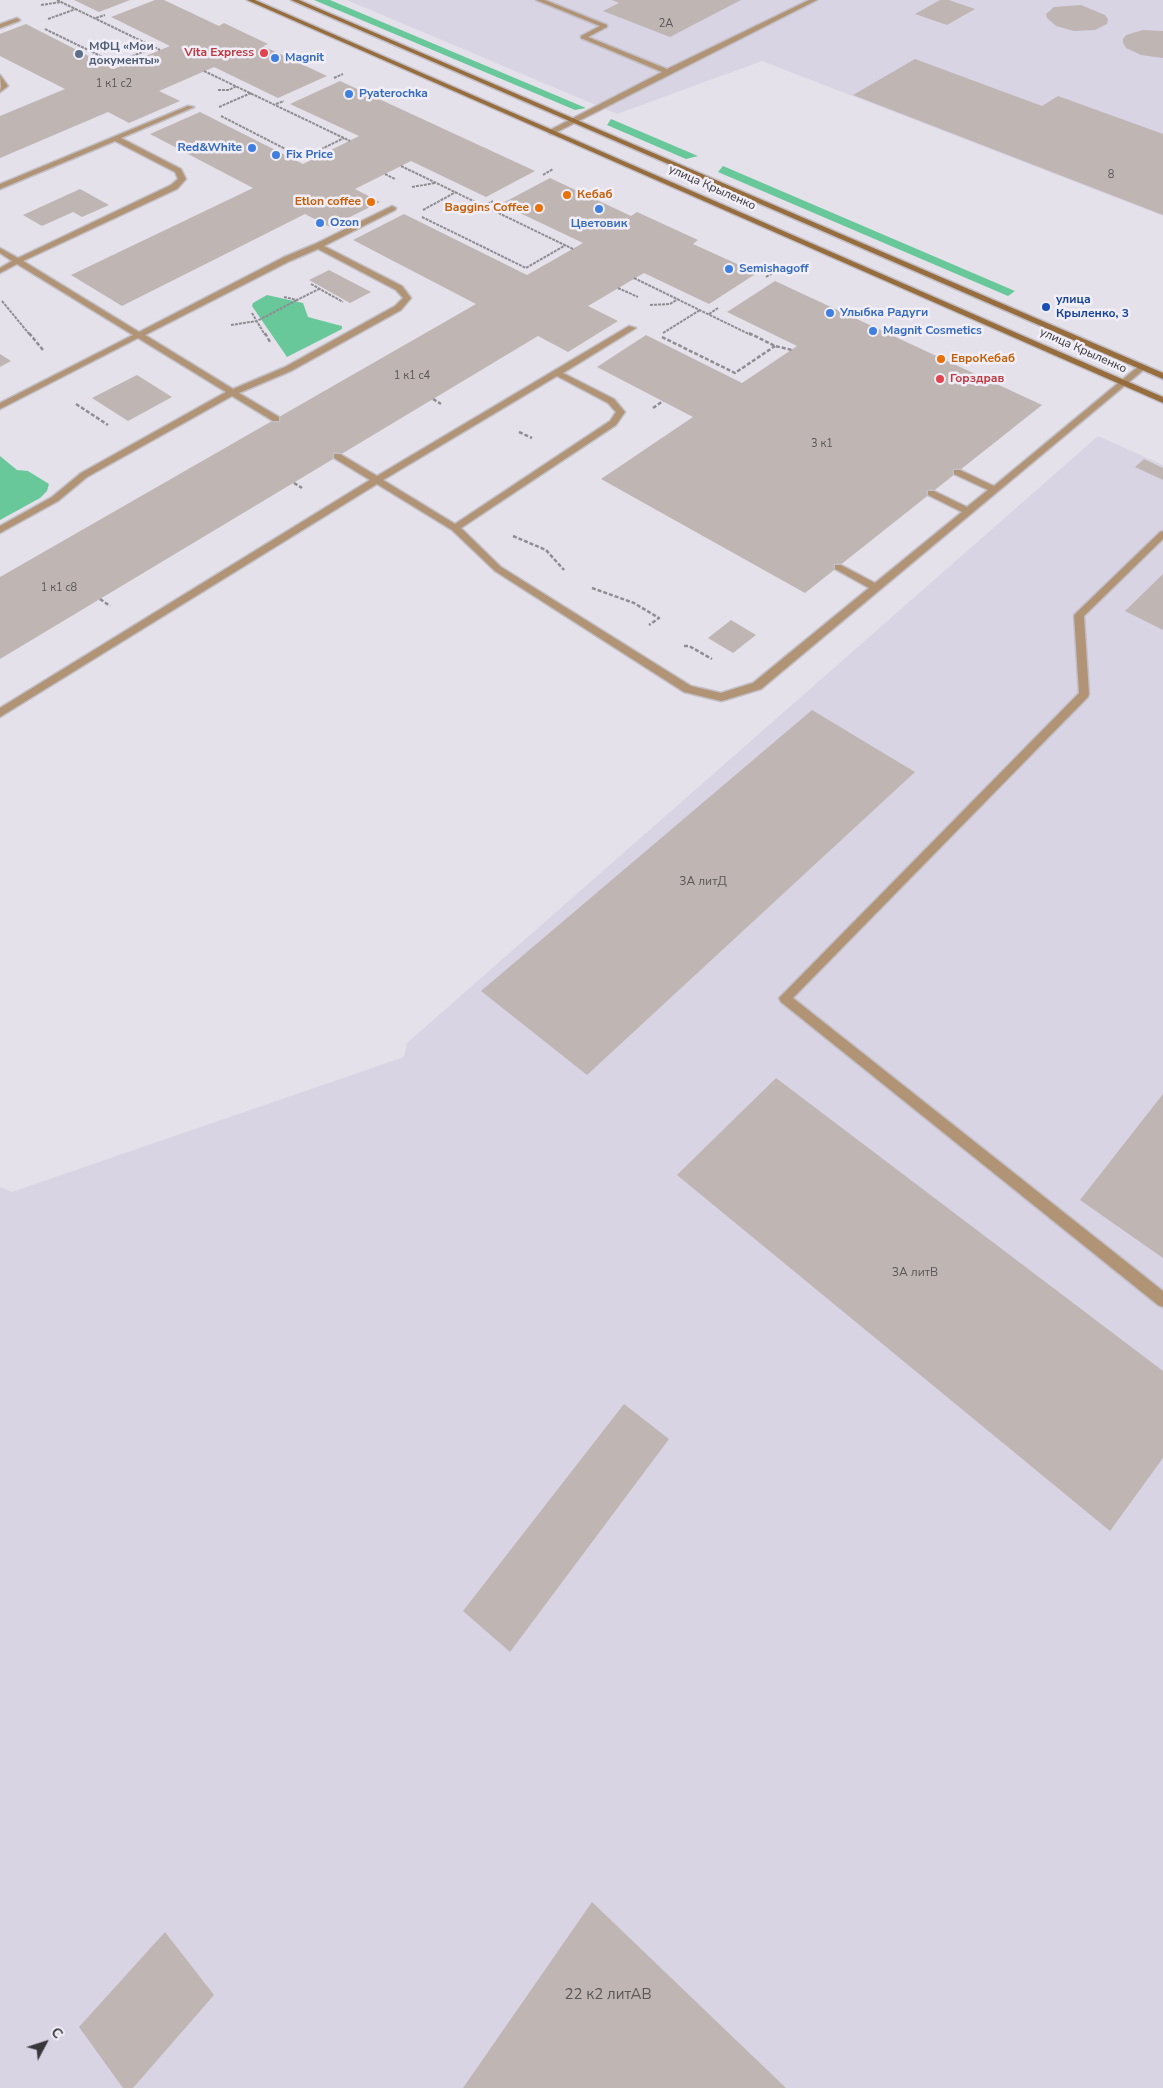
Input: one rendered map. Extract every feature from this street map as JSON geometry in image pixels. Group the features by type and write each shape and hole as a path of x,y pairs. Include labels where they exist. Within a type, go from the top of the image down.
{"street":[{"name":"улица Крыленко","path":"250,0 1163,400"},
{"name":"улица Крыленко","path":"294,0 1163,376"}],"lane":[{"path":"539,0 605,26 583,37 667,72"},
{"path":"553,132 667,72 814,0"},
{"path":"0,26 17,20"},
{"path":"0,77 5,86 0,90"},
{"path":"0,187 190,107"},
{"path":"0,271 17,261 174,188 182,179 178,171 117,139"},
{"path":"0,406 236,284 318,246 392,208"},
{"path":"0,530 55,499 84,475 232,392 288,369 398,308 407,298 399,288 318,246"},
{"path":"0,250 276,419"},
{"path":"0,713 377,480 527,389 559,374 632,328"},
{"path":"337,456 455,528 498,569 688,688 721,696 757,686 1142,367"},
{"path":"455,528 613,424 621,412 611,401 559,374"},
{"path":"958,472 995,490"},
{"path":"931,493 969,512"},
{"path":"1162,535 1079,615 1084,694 785,998 1163,1300"},
{"path":"838,568 876,588"}],"path":[{"path":"57,0 160,50"},
{"path":"37,5 53,5 61,2"},
{"path":"44,21 76,9"},
{"path":"96,18 105,15"},
{"path":"44,28 115,63 155,47"},
{"path":"204,71 350,141"},
{"path":"334,78 344,74"},
{"path":"211,90 229,90 236,86"},
{"path":"219,108 251,93"},
{"path":"275,105 284,101"},
{"path":"219,115 303,158 344,138"},
{"path":"401,166 573,249"},
{"path":"543,174 553,169"},
{"path":"410,187 427,186 436,182"},
{"path":"456,192 415,213 526,268 566,245"},
{"path":"484,206 493,201"},
{"path":"766,278 776,271"},
{"path":"634,278 775,346 792,350"},
{"path":"236,284 288,369"},
{"path":"0,298 62,374"},
{"path":"645,305 670,304 678,299"},
{"path":"257,321 298,300"},
{"path":"709,314 718,308"},
{"path":"700,310 660,335 735,373 775,346"},
{"path":"44,383 138,445"},
{"path":"482,417 568,453"}],"shaded area":[{"path":"347,0 1163,0 1163,216 762,61 617,114"},
{"path":"1098,436 1163,465 1163,2088 0,2088 0,1187 12,1192 404,1057 407,1043"}],"green space":[{"path":"314,0 330,0 586,108 575,110"},
{"path":"611,119 698,156 686,159 607,125"},
{"path":"723,166 1015,291 1008,296 718,172"},
{"path":"267,295 303,303 308,317 342,326 342,329 287,357 252,306 253,303"},
{"path":"0,456 17,470 28,471 49,484 47,491 40,498 0,520"}],"building":[{"path":"74,0 130,0 99,12"},
{"path":"155,0 164,0 219,26 224,23 268,44 263,46 327,76 278,98 214,67 159,91 180,101 129,123 108,112 0,158 0,116 65,89 0,56 0,34 26,24 114,69 170,46 111,17"},
{"path":"612,0 741,0 670,37 603,11 619,3"},
{"path":"940,0 949,0 975,9 947,25 915,14"},
{"path":"1081,5 1105,15 1108,19 1107,24 1095,30 1074,31 1056,26 1047,18 1046,14 1054,7"},
{"path":"1143,30 1163,31 1163,58 1141,55 1126,48 1123,39 1126,35"},
{"path":"915,59 1042,106 1058,96 1163,134 1163,215 853,95"},
{"path":"340,81 535,171 486,197 411,161 355,189 380,202 330,227 305,214 122,306 71,275 253,188 150,134 200,112 303,164 359,136 290,104"},
{"path":"550,178 631,216 637,212 698,240 693,244 757,273 709,304 644,273 588,306 618,321 568,352 538,336 0,659 0,577 476,304 353,240 404,214 527,275 583,243 501,204"},
{"path":"80,189 109,205 82,217 73,212 42,226 23,215"},
{"path":"329,270 371,292 350,303 309,280"},
{"path":"775,281 1042,405 805,593 601,479 693,417 597,367 646,335 742,383 797,346 727,312"},
{"path":"0,354 11,361 0,367"},
{"path":"137,375 172,397 128,421 92,398"},
{"path":"1144,459 1163,468 1163,480 1135,467"},
{"path":"1163,574 1163,630 1125,611"},
{"path":"731,620 756,635 733,653 708,638"},
{"path":"812,710 915,772 587,1075 481,991"},
{"path":"776,1078 1163,1371 1163,1458 1110,1531 677,1175"},
{"path":"1163,1094 1163,1258 1080,1200"},
{"path":"624,1404 669,1439 510,1652 463,1611"},
{"path":"592,1902 786,2088 463,2088"},
{"path":"165,1932 214,1995 133,2088 123,2088 79,2027"}],"place":[{"name":"Vita Express","path":"264,53"},
{"name":"МФЦ «Мои документы»","path":"79,54"},
{"name":"Magnit","path":"275,58"},
{"name":"Pyaterochka","path":"349,94"},
{"name":"Red&White","path":"252,148"},
{"name":"Fix Price","path":"276,155"},
{"name":"Кебаб","path":"567,195"},
{"name":"Etlon coffee","path":"371,202"},
{"name":"Baggins Coffee","path":"539,208"},
{"name":"Цветовик","path":"599,209"},
{"name":"Ozon","path":"320,223"},
{"name":"Semishagoff","path":"729,269"},
{"name":"улица Крыленко, 3","path":"1046,307"},
{"name":"Улыбка Радуги","path":"830,313"},
{"name":"Magnit Cosmetics","path":"873,331"},
{"name":"ЕвроКебаб","path":"941,359"},
{"name":"Горздрав","path":"940,379"}]}
